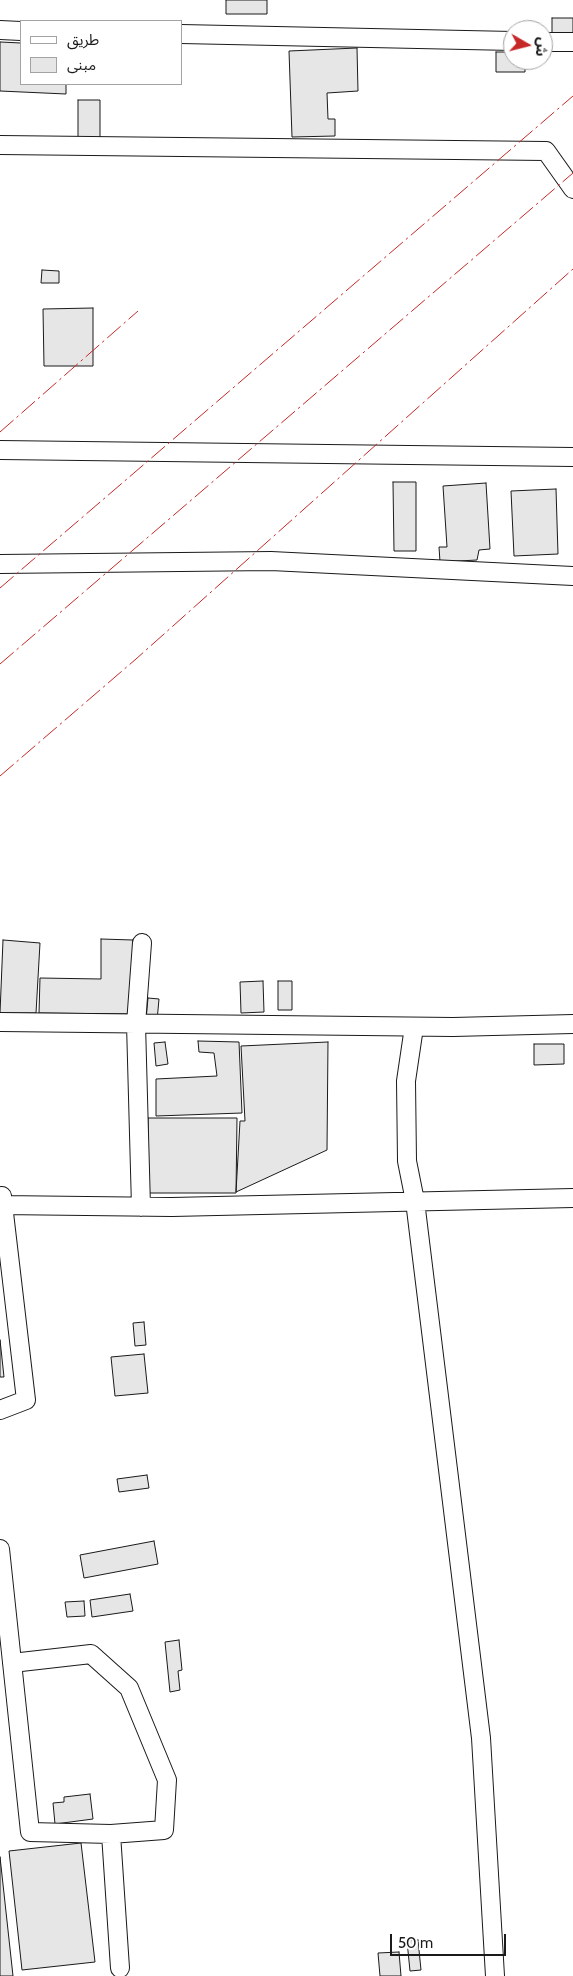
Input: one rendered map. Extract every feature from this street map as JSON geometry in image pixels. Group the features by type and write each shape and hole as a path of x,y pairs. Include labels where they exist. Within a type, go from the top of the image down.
{"street":[{"path":"0,30 20,31"},
{"path":"182,34 503,41"},
{"path":"553,42 573,42"},
{"path":"0,145 546,151 573,189"},
{"path":"0,450 573,457"},
{"path":"0,564 272,561 573,576"},
{"path":"141,1206 136,1024 142,943"},
{"path":"0,1022 414,1027 573,1024"},
{"path":"414,1027 406,1081 407,1161 415,1201 480,1738 495,1976"},
{"path":"0,1410 26,1400 2,1202 141,1206 573,1198"},
{"path":"0,1549 3,1613 12,1664 30,1832 111,1834 164,1830 167,1780 129,1688 91,1654 12,1664"},
{"path":"111,1834 120,1968"}],"building":[{"path":"226,0 267,0 267,14 226,14"},
{"path":"552,18 573,18 573,33 553,33"},
{"path":"0,42 20,43 20,85 66,85 66,94 0,91"},
{"path":"357,48 358,91 327,93 328,119 335,119 335,136 292,137 289,51"},
{"path":"496,52 503,52 503,70 525,70 525,72 496,72"},
{"path":"78,100 100,100 100,139 78,139"},
{"path":"42,270 59,271 59,283 41,283"},
{"path":"93,308 93,366 44,366 43,309"},
{"path":"393,482 416,482 416,551 394,551"},
{"path":"486,483 490,549 479,550 477,560 440,562 439,547 447,547 443,486"},
{"path":"556,489 558,554 514,556 511,491"},
{"path":"101,939 133,940 132,1014 39,1013 40,978 101,979"},
{"path":"3,940 40,943 36,1013 0,1013"},
{"path":"263,981 264,1012 241,1013 240,982"},
{"path":"278,981 292,981 292,1010 278,1010"},
{"path":"148,998 159,999 157,1021 146,1020"},
{"path":"198,1041 239,1042 242,1113 156,1116 156,1079 217,1076 214,1053 199,1052"},
{"path":"165,1042 168,1064 156,1066 154,1043"},
{"path":"328,1042 327,1150 236,1192 240,1121 245,1121 241,1046"},
{"path":"534,1044 564,1044 564,1064 534,1065"},
{"path":"148,1118 237,1118 236,1193 148,1193"},
{"path":"144,1322 146,1345 135,1346 133,1323"},
{"path":"0,1340 4,1377 0,1377"},
{"path":"144,1354 148,1393 115,1396 111,1357"},
{"path":"147,1475 149,1488 119,1492 117,1479"},
{"path":"154,1541 158,1564 84,1578 80,1555"},
{"path":"130,1594 133,1611 92,1617 90,1600"},
{"path":"84,1601 85,1616 67,1617 65,1602"},
{"path":"179,1640 182,1670 178,1671 180,1690 170,1692 165,1642"},
{"path":"90,1794 93,1819 55,1824 53,1803 64,1802 64,1797"},
{"path":"81,1843 95,1962 22,1970 9,1851"},
{"path":"0,1857 13,1976 0,1976"},
{"path":"418,1940 421,1970 410,1971 407,1941"},
{"path":"399,1952 401,1976 380,1976 378,1953"}],"power":[{"path":"0,588 573,96"},
{"path":"0,664 573,173"},
{"path":"0,776 136,659 573,269"},
{"path":"0,432 138,311"}]}
